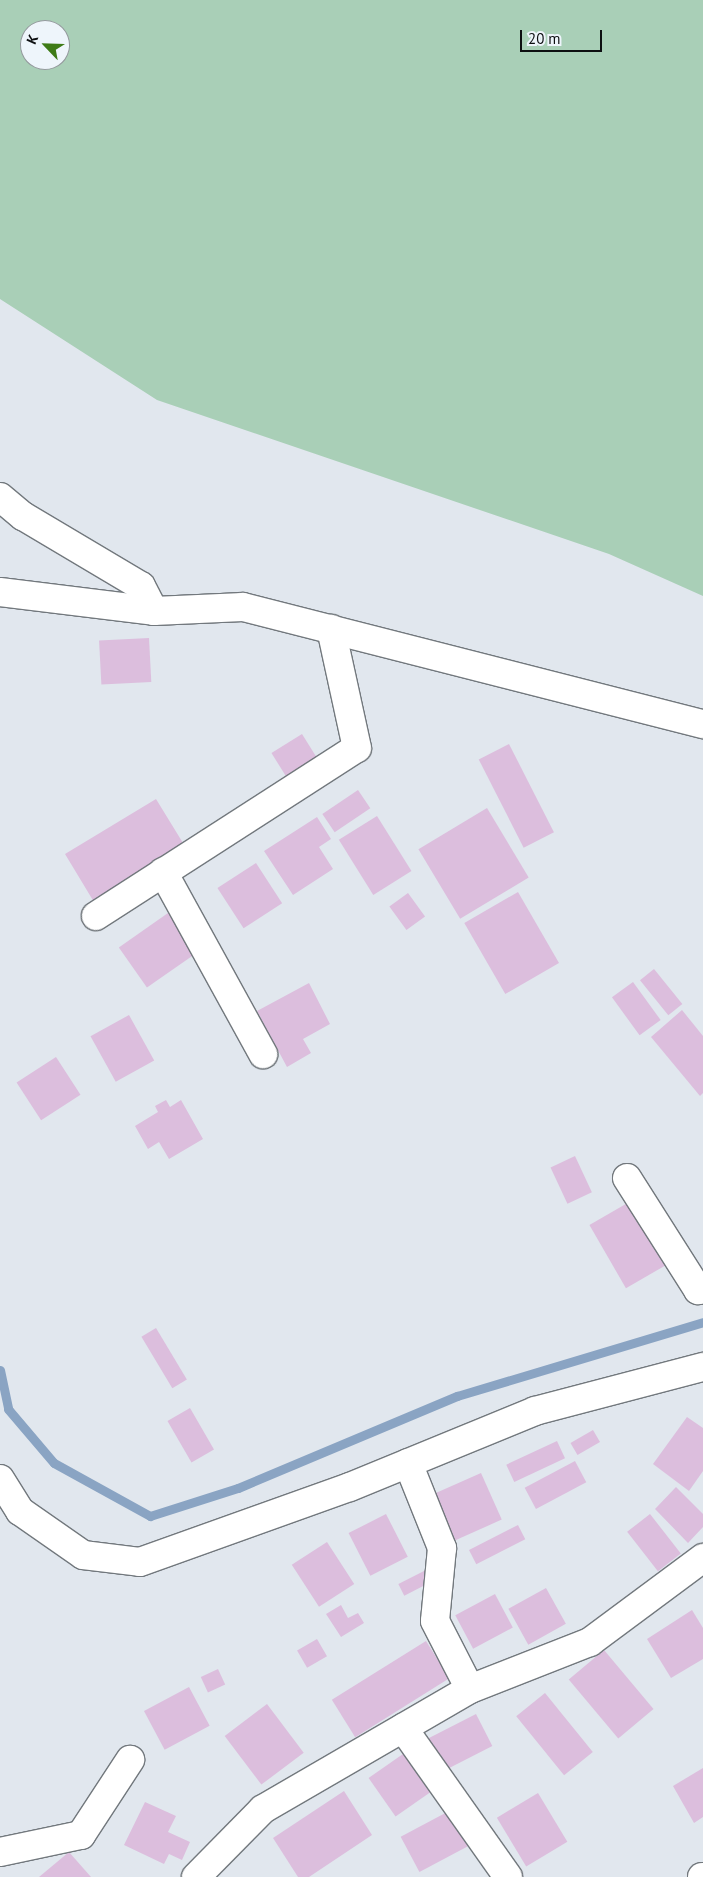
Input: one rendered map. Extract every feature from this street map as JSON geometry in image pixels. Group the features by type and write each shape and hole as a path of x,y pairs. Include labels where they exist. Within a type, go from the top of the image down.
{"street":[{"path":"0,497 23,516 141,586 154,611"},
{"path":"0,592 154,611 243,607 703,724"},
{"path":"96,916 357,748 331,629"},
{"path":"163,872 263,1054"},
{"path":"627,1178 698,1290 703,1289"},
{"path":"0,1479 20,1511 83,1555 140,1562 350,1487 535,1411 703,1367"},
{"path":"408,1463 442,1548 435,1620 470,1689"},
{"path":"196,1877 263,1809 470,1689 590,1642 703,1558"},
{"path":"403,1728 508,1877"},
{"path":"0,1852 81,1835 130,1760"}],"green space":[{"path":"0,0 703,0 703,596 609,554 157,400 0,299"}],"building":[{"path":"149,638 151,682 101,685 99,641"},
{"path":"302,734 321,765 291,784 271,753"},
{"path":"509,744 554,832 524,848 479,759"},
{"path":"358,790 370,808 335,832 322,814"},
{"path":"156,799 183,843 134,874 136,877 94,902 65,854"},
{"path":"487,808 529,877 460,919 418,849"},
{"path":"377,816 411,871 373,895 339,840"},
{"path":"317,817 331,839 319,847 333,869 293,895 264,851"},
{"path":"256,863 282,903 244,928 217,888"},
{"path":"518,892 559,963 505,994 464,923"},
{"path":"408,893 425,916 406,930 389,907"},
{"path":"168,913 196,953 147,988 119,947"},
{"path":"654,969 682,1004 668,1015 640,980"},
{"path":"633,982 661,1020 640,1035 612,997"},
{"path":"309,983 330,1024 303,1039 311,1053 287,1067 257,1011"},
{"path":"682,1010 703,1036 703,1093 700,1096 651,1037"},
{"path":"129,1015 154,1060 116,1082 91,1036"},
{"path":"56,1057 81,1095 41,1120 17,1083"},
{"path":"166,1100 170,1107 181,1100 203,1139 169,1159 159,1142 148,1149 135,1126 158,1112 155,1106"},
{"path":"575,1156 592,1192 567,1204 551,1167"},
{"path":"631,1201 668,1264 626,1288 589,1225"},
{"path":"156,1328 187,1379 172,1388 141,1337"},
{"path":"190,1408 214,1450 191,1463 167,1421"},
{"path":"687,1417 703,1428 703,1471 689,1491 653,1464"},
{"path":"593,1430 600,1442 577,1455 570,1443"},
{"path":"557,1441 565,1458 514,1482 506,1465"},
{"path":"575,1461 586,1482 536,1509 525,1488"},
{"path":"481,1473 502,1520 451,1542 431,1495"},
{"path":"676,1487 703,1514 703,1527 688,1543 655,1509"},
{"path":"386,1514 408,1557 370,1576 349,1533"},
{"path":"650,1514 681,1553 658,1571 627,1532"},
{"path":"518,1525 525,1539 476,1564 469,1550"},
{"path":"327,1542 354,1584 319,1607 292,1565"},
{"path":"426,1570 432,1582 404,1596 398,1584"},
{"path":"546,1588 566,1624 528,1645 508,1609"},
{"path":"495,1594 513,1628 473,1649 455,1615"},
{"path":"341,1605 348,1618 358,1613 364,1623 341,1637 326,1614"},
{"path":"692,1610 703,1628 703,1659 671,1678 647,1639"},
{"path":"317,1639 327,1656 307,1668 297,1650"},
{"path":"426,1641 449,1678 355,1737 332,1700"},
{"path":"604,1650 653,1709 618,1739 569,1680"},
{"path":"218,1669 225,1684 208,1692 201,1677"},
{"path":"189,1687 210,1726 165,1750 144,1711"},
{"path":"545,1693 593,1752 564,1775 516,1716"},
{"path":"267,1704 304,1753 261,1785 225,1736"},
{"path":"476,1714 492,1746 442,1771 426,1739"},
{"path":"403,1754 430,1793 396,1817 369,1778"},
{"path":"703,1768 703,1817 694,1823 673,1786"},
{"path":"344,1791 372,1835 309,1877 298,1877 273,1838"},
{"path":"538,1793 567,1842 526,1867 497,1818"},
{"path":"145,1802 176,1816 168,1832 190,1842 182,1860 169,1854 164,1864 124,1845"},
{"path":"451,1810 470,1845 419,1872 401,1837"},
{"path":"69,1852 91,1877 39,1877"}],"waterway":[{"path":"0,1370 8,1409 54,1463 150,1516 238,1488 457,1396 703,1322"}]}
